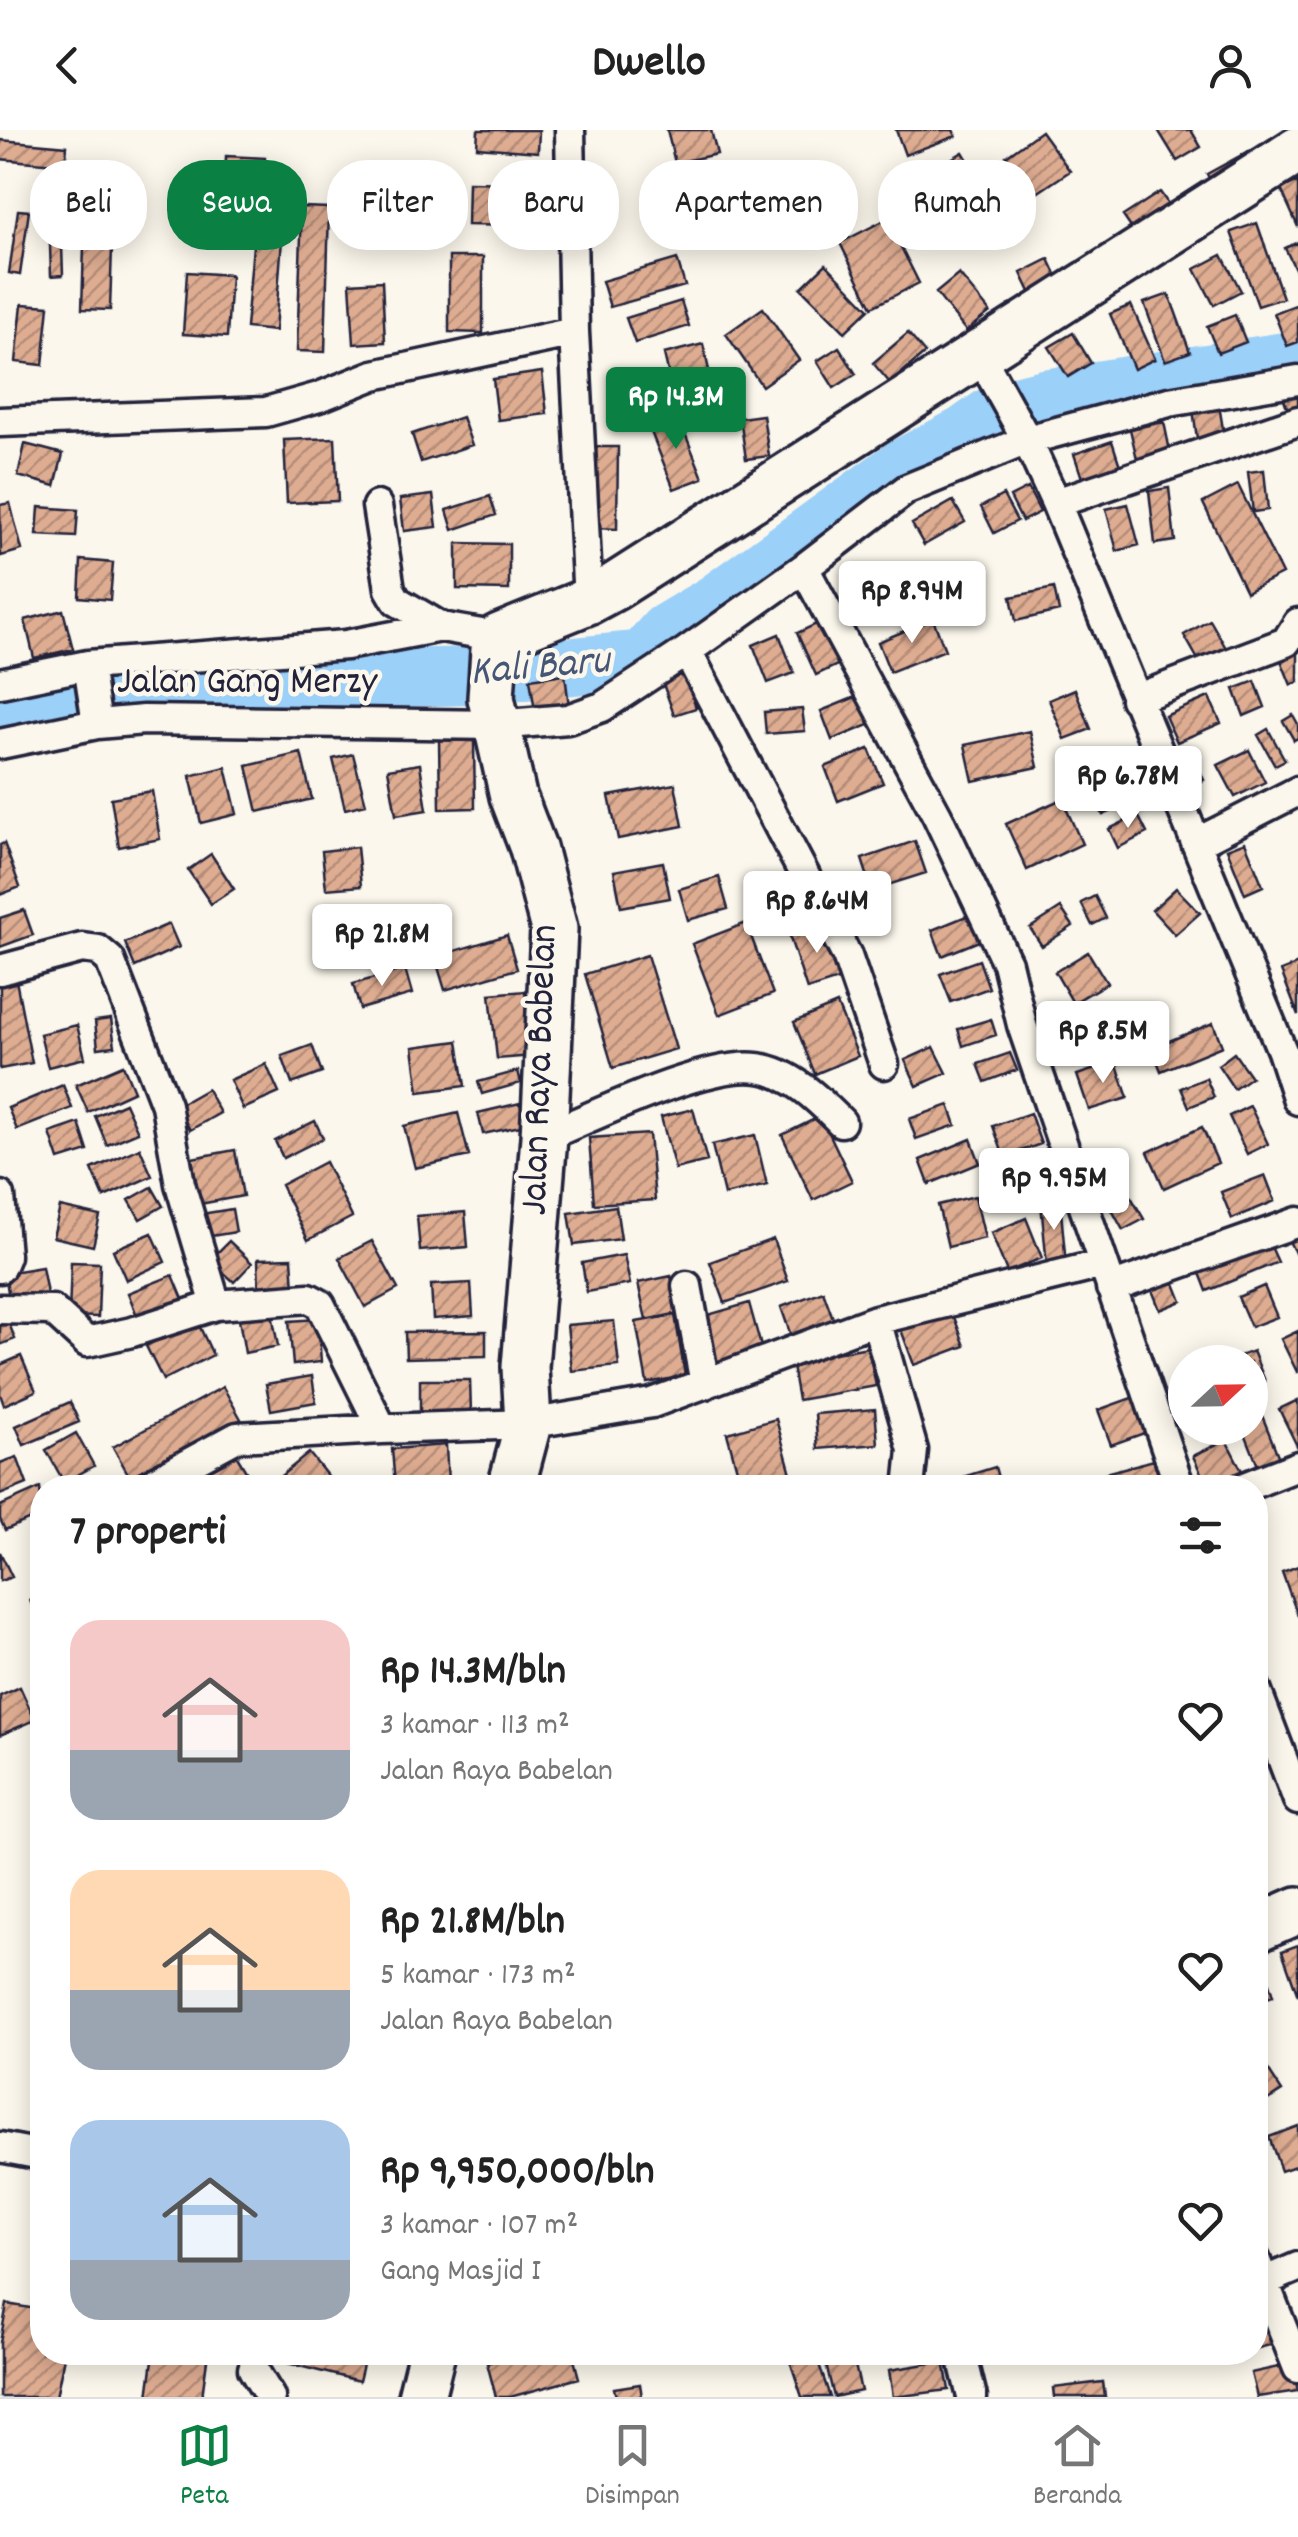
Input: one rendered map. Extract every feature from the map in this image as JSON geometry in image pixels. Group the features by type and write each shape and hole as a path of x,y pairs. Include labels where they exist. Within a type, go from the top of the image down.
{"main road":[{"path":"496,644 588,601 989,371 1298,150"},
{"name":"Jalan Raya Babelan","path":"496,644 493,712 512,796 534,848 554,929 544,1136 526,1367 528,1424 514,1475"},
{"path":"1268,1923 1298,1910"}],"street":[{"path":"570,130 574,332 588,601"},
{"path":"0,422 266,412 374,375 574,332"},
{"path":"989,371 1056,503 1196,843 1290,1046 1298,1100"},
{"name":"Jalan Gang Merzy","path":"0,744 96,719 493,712 568,719 602,707 687,651 907,488 1021,429 1298,380"},
{"path":"1056,503 1298,421"},
{"path":"377,506 390,590 397,602 441,627 496,644"},
{"path":"804,568 937,815 1007,963 1022,1025 1176,1475"},
{"path":"1135,700 1286,642 1298,623"},
{"path":"0,683 346,645 441,627"},
{"path":"687,651 848,956 884,1064"},
{"path":"89,674 96,719"},
{"path":"1196,843 1298,791"},
{"path":"0,970 82,948 98,950 110,960 166,1105 180,1184 216,1305"},
{"path":"544,1136 667,1086 722,1071 757,1068 790,1079 841,1122"},
{"path":"0,1196 6,1256 0,1268"},
{"path":"168,1475 237,1437 528,1424 652,1403 876,1320 1107,1276 1298,1222"},
{"path":"687,1286 704,1384"},
{"path":"0,1309 52,1310 87,1342 216,1305 309,1298 320,1304 382,1429"},
{"path":"876,1320 913,1450 910,1475"},
{"path":"1268,1478 1298,1466"},
{"path":"1268,1721 1298,1800"},
{"path":"0,2147 30,2153"},
{"path":"1268,2269 1298,2267"},
{"path":"1268,2293 1298,2368"},
{"path":"964,2365 972,2397"},
{"path":"253,2370 270,2397"}],"building":[{"path":"478,130 539,130 538,152 477,147"},
{"path":"667,130 711,130 717,154 674,160"},
{"path":"896,130 953,130 956,136 905,155"},
{"path":"1158,130 1191,130 1201,147 1177,161"},
{"path":"1041,131 1070,171 1036,194 1036,160 1009,160 1006,156"},
{"path":"0,140 67,146 66,160 0,159"},
{"path":"1249,151 1258,168 1216,191 1207,174"},
{"path":"963,152 968,160 949,160"},
{"path":"226,156 265,158 265,160 226,160"},
{"path":"1298,181 1298,227 1281,189"},
{"path":"468,182 488,182 488,225 468,225"},
{"path":"1160,192 1173,211 1136,235 1123,216"},
{"path":"307,207 327,208 325,352 297,351 301,250 307,250"},
{"path":"18,210 29,211 20,275 9,273"},
{"path":"1257,223 1283,298 1258,306 1231,232"},
{"path":"878,224 878,250 902,250 919,283 872,307 844,250 858,250 858,234"},
{"path":"1298,242 1298,275 1285,248"},
{"path":"50,250 62,250 63,275 51,276"},
{"path":"84,250 112,250 110,310 82,309"},
{"path":"253,250 281,250 275,331 246,328"},
{"path":"1222,255 1241,291 1214,305 1195,269"},
{"path":"449,257 483,257 483,333 449,332"},
{"path":"677,259 685,286 610,307 602,281"},
{"path":"1049,259 1061,285 1033,298 1021,273"},
{"path":"826,264 869,309 845,332 801,288"},
{"path":"187,272 231,275 227,337 183,334"},
{"path":"959,274 990,312 966,331 936,293"},
{"path":"382,281 385,342 354,344 350,283"},
{"path":"1169,294 1190,352 1165,361 1144,303"},
{"path":"681,301 689,326 635,343 626,318"},
{"path":"22,304 49,306 43,365 16,362"},
{"path":"1298,304 1298,342 1287,346 1274,313"},
{"path":"1131,305 1155,359 1134,369 1110,314"},
{"path":"763,308 799,360 762,386 726,334"},
{"path":"1235,315 1246,342 1218,353 1207,326"},
{"path":"908,333 925,353 890,383 873,363"},
{"path":"1073,333 1091,363 1068,377 1049,347"},
{"path":"703,344 711,379 672,388 664,354"},
{"path":"839,347 856,374 834,388 817,361"},
{"path":"542,372 547,414 498,420 493,379"},
{"path":"1298,394 1298,409 1289,413 1284,399"},
{"path":"1219,405 1224,435 1197,439 1193,409"},
{"path":"763,415 769,456 746,459 740,418"},
{"path":"678,416 703,478 674,489 649,427"},
{"path":"462,417 472,445 421,462 412,434"},
{"path":"1164,422 1170,451 1137,459 1130,429"},
{"path":"335,438 338,501 287,503 284,440"},
{"path":"1112,441 1121,469 1083,481 1074,454"},
{"path":"25,444 63,454 55,486 18,476"},
{"path":"596,447 618,447 617,529 595,528"},
{"path":"1264,470 1268,510 1253,512 1248,472"},
{"path":"1238,485 1282,574 1246,592 1203,503"},
{"path":"1028,488 1040,512 1022,521 1010,497"},
{"path":"1169,488 1175,541 1155,544 1149,491"},
{"path":"433,495 437,527 404,531 400,499"},
{"path":"1003,495 1017,521 994,533 981,507"},
{"path":"490,496 496,515 453,530 447,510"},
{"path":"953,501 965,522 924,545 912,524"},
{"path":"10,503 22,550 1,556 0,505"},
{"path":"1128,504 1139,545 1117,551 1106,509"},
{"path":"39,507 78,510 76,537 37,535"},
{"path":"457,543 509,544 509,590 457,589"},
{"path":"81,560 113,563 110,600 79,597"},
{"path":"880,567 896,604 862,620 845,583"},
{"path":"1054,588 1059,611 1016,621 1011,597"},
{"path":"63,610 73,649 34,658 25,620"},
{"path":"827,619 846,661 816,675 797,633"},
{"path":"933,619 945,650 890,672 878,642"},
{"path":"1210,620 1230,655 1204,670 1184,635"},
{"path":"779,634 794,673 768,683 753,645"},
{"path":"1298,645 1298,682 1291,685 1278,653"},
{"path":"565,674 569,706 535,711 530,679"},
{"path":"685,674 696,708 674,715 662,681"},
{"path":"1255,681 1265,707 1244,716 1234,689"},
{"path":"1075,689 1091,729 1065,739 1049,700"},
{"path":"868,692 879,721 832,740 821,711"},
{"path":"1209,697 1221,723 1177,742 1165,716"},
{"path":"802,709 805,731 766,734 764,712"},
{"path":"1293,715 1298,724 1298,738 1294,740 1283,721"},
{"path":"1268,729 1285,760 1275,765 1258,735"},
{"path":"1030,731 1038,767 973,781 965,745"},
{"path":"439,740 474,741 475,808 440,809"},
{"path":"869,749 883,783 838,801 825,767"},
{"path":"1249,750 1265,782 1235,797 1218,765"},
{"path":"301,753 312,799 258,812 247,766"},
{"path":"353,754 366,804 345,809 333,759"},
{"path":"1196,762 1204,780 1181,791 1173,772"},
{"path":"420,764 427,810 396,815 388,769"},
{"path":"226,767 237,814 201,823 190,776"},
{"path":"1132,778 1141,798 1103,815 1093,795"},
{"path":"675,784 683,826 618,839 609,796"},
{"path":"152,791 160,839 119,847 111,798"},
{"path":"1062,799 1082,844 1027,870 1006,824"},
{"path":"1138,815 1147,833 1118,848 1109,829"},
{"path":"915,841 926,873 872,890 862,859"},
{"path":"1245,842 1263,886 1245,894 1227,849"},
{"path":"4,843 20,887 0,895 0,845"},
{"path":"357,847 361,886 326,889 322,851"},
{"path":"211,854 234,889 211,904 188,870"},
{"path":"663,862 670,898 621,907 614,871"},
{"path":"719,877 728,909 688,920 679,889"},
{"path":"1176,888 1200,913 1175,935 1152,910"},
{"path":"1095,896 1106,918 1092,925 1081,903"},
{"path":"1061,908 1073,926 1042,946 1030,928"},
{"path":"24,910 33,935 0,947 0,918"},
{"path":"974,913 984,939 942,956 932,930"},
{"path":"746,923 773,994 719,1015 692,944"},
{"path":"827,923 844,978 807,990 789,935"},
{"path":"169,924 179,947 135,967 125,943"},
{"path":"507,935 517,969 445,990 435,957"},
{"path":"1088,952 1107,983 1073,1003 1055,972"},
{"path":"647,955 676,1049 613,1068 585,974"},
{"path":"979,960 989,988 951,1002 940,974"},
{"path":"1298,964 1298,1015 1281,971"},
{"path":"405,969 412,994 360,1009 353,984"},
{"path":"16,980 32,1063 0,1069 0,983"},
{"path":"525,991 532,1056 497,1059 490,994"},
{"path":"837,1004 858,1056 815,1074 794,1022"},
{"path":"111,1019 115,1046 98,1048 95,1021"},
{"path":"991,1019 996,1035 963,1046 958,1029"},
{"path":"1213,1023 1222,1046 1161,1071 1152,1048"},
{"path":"77,1025 85,1058 48,1067 40,1034"},
{"path":"458,1041 465,1086 419,1092 413,1047"},
{"path":"312,1045 322,1073 292,1084 282,1056"},
{"path":"934,1047 947,1073 917,1086 905,1060"},
{"path":"1010,1053 1017,1070 985,1082 978,1064"},
{"path":"1234,1053 1251,1077 1234,1089 1218,1065"},
{"path":"1116,1062 1128,1098 1089,1110 1077,1075"},
{"path":"266,1064 279,1093 243,1109 230,1080"},
{"path":"123,1065 134,1091 88,1112 76,1085"},
{"path":"518,1071 521,1083 482,1094 478,1082"},
{"path":"1206,1078 1214,1097 1189,1107 1181,1088"},
{"path":"63,1085 72,1108 17,1130 8,1108"},
{"path":"207,1089 220,1113 190,1130 177,1106"},
{"path":"125,1103 138,1132 107,1145 95,1116"},
{"path":"520,1103 525,1125 483,1134 478,1113"},
{"path":"949,1105 956,1125 916,1139 909,1119"},
{"path":"1250,1106 1268,1144 1247,1154 1229,1116"},
{"path":"693,1109 707,1161 675,1169 661,1117"},
{"path":"458,1113 469,1156 415,1168 404,1126"},
{"path":"1030,1113 1041,1144 1004,1157 993,1126"},
{"path":"821,1116 852,1181 813,1200 782,1135"},
{"path":"315,1121 323,1138 283,1158 275,1141"},
{"path":"79,1123 88,1151 59,1160 50,1133"},
{"path":"1202,1127 1218,1163 1164,1188 1148,1152"},
{"path":"649,1134 655,1200 594,1204 589,1138"},
{"path":"755,1135 767,1185 724,1195 712,1145"},
{"path":"971,1139 980,1163 929,1184 920,1160"},
{"path":"140,1148 152,1176 104,1197 92,1169"},
{"path":"235,1150 243,1196 200,1204 192,1158"},
{"path":"325,1162 352,1217 308,1240 281,1185"},
{"path":"1048,1165 1056,1191 1008,1205 1001,1179"},
{"path":"1265,1175 1275,1201 1232,1219 1221,1192"},
{"path":"152,1187 163,1206 140,1219 129,1200"},
{"path":"975,1196 985,1238 948,1247 938,1205"},
{"path":"1131,1197 1144,1219 1123,1230 1111,1208"},
{"path":"1060,1200 1066,1265 1047,1266 1041,1203"},
{"path":"616,1206 621,1239 574,1245 569,1213"},
{"path":"60,1207 100,1216 93,1246 53,1237"},
{"path":"232,1209 236,1232 199,1238 195,1215"},
{"path":"465,1212 468,1247 420,1251 417,1216"},
{"path":"1026,1218 1042,1258 1007,1272 991,1233"},
{"path":"1298,1232 1298,1259 1287,1237"},
{"path":"152,1233 165,1262 126,1280 113,1250"},
{"path":"773,1239 788,1281 725,1303 710,1262"},
{"path":"1268,1240 1278,1262 1207,1291 1198,1268"},
{"path":"229,1241 252,1263 234,1282 210,1260"},
{"path":"372,1241 398,1289 365,1307 339,1258"},
{"path":"624,1255 630,1284 587,1292 582,1263"},
{"path":"292,1258 294,1289 259,1291 258,1259"},
{"path":"71,1262 100,1263 98,1317 69,1316"},
{"path":"42,1267 48,1299 10,1305 5,1273"},
{"path":"173,1275 183,1299 138,1318 128,1293"},
{"path":"671,1276 679,1313 646,1320 638,1283"},
{"path":"1172,1276 1182,1301 1160,1310 1150,1285"},
{"path":"471,1283 473,1316 433,1319 431,1285"},
{"path":"1264,1286 1277,1317 1251,1327 1238,1297"},
{"path":"823,1291 834,1321 791,1336 781,1307"},
{"path":"749,1303 762,1350 714,1363 701,1317"},
{"path":"271,1308 278,1346 245,1353 238,1314"},
{"path":"951,1309 965,1346 914,1365 900,1327"},
{"path":"675,1315 685,1376 647,1383 636,1322"},
{"path":"7,1318 15,1339 0,1345 0,1320"},
{"path":"318,1319 321,1362 293,1365 289,1321"},
{"path":"197,1321 213,1355 163,1380 146,1346"},
{"path":"614,1321 619,1366 572,1371 567,1325"},
{"path":"486,1331 486,1356 406,1358 405,1332"},
{"path":"1298,1331 1298,1372 1297,1372 1281,1339"},
{"path":"868,1347 876,1386 798,1400 791,1361"},
{"path":"21,1356 36,1391 4,1405 0,1365"},
{"path":"312,1376 316,1402 271,1410 266,1384"},
{"path":"420,1380 470,1380 471,1412 420,1412"},
{"path":"223,1387 241,1419 138,1475 129,1475 113,1447"},
{"path":"1137,1396 1150,1431 1111,1445 1098,1410"},
{"path":"1298,1400 1298,1445 1297,1446 1279,1409"},
{"path":"70,1402 79,1422 24,1445 16,1426"},
{"path":"875,1409 878,1444 818,1449 815,1414"},
{"path":"776,1419 791,1475 738,1475 727,1433"},
{"path":"1268,1430 1279,1458 1258,1466 1250,1445 1268,1445"},
{"path":"76,1433 94,1466 77,1475 60,1475 46,1450"},
{"path":"446,1445 448,1475 394,1475 392,1449"},
{"path":"1216,1445 1229,1445 1242,1471 1234,1475 1202,1475 1193,1456"},
{"path":"233,1450 248,1475 192,1475"},
{"path":"309,1453 327,1475 282,1475"},
{"path":"17,1457 27,1484 0,1495 0,1463"},
{"path":"1154,1460 1158,1475 1098,1475"},
{"path":"995,1467 997,1475 969,1475"},
{"path":"30,1492 30,1519 5,1530 0,1506"},
{"path":"0,1552 12,1577 0,1581"},
{"path":"1298,1566 1298,1616 1282,1572"},
{"path":"20,1687 30,1709 30,1722 0,1735 0,1696"},
{"path":"1298,1945 1298,1996 1282,1951"},
{"path":"1268,2070 1282,2091 1268,2100"},
{"path":"1298,2126 1298,2165 1281,2171 1269,2137"},
{"path":"7,2304 30,2308 30,2365 62,2365 56,2397 0,2397 0,2342"},
{"path":"1277,2326 1282,2342 1268,2346 1268,2328"},
{"path":"1292,2364 1298,2391 1257,2397 1251,2373"},
{"path":"152,2365 206,2365 202,2397 148,2397"},
{"path":"295,2365 363,2365 359,2381"},
{"path":"488,2365 576,2365 579,2378 510,2397 496,2397"},
{"path":"791,2365 819,2365 830,2397 802,2397"},
{"path":"826,2365 855,2365 861,2391 834,2397"},
{"path":"945,2365 949,2390 893,2397 889,2370"},
{"path":"1103,2382 1105,2397 1054,2397 1053,2388"},
{"path":"640,2384 642,2397 616,2397 614,2388"}],"waterway":[{"name":"Kali Baru","path":"0,713 64,706 123,690 188,683 475,676 643,659 667,632 717,602 904,467 965,435 1003,408 1298,359"}]}
